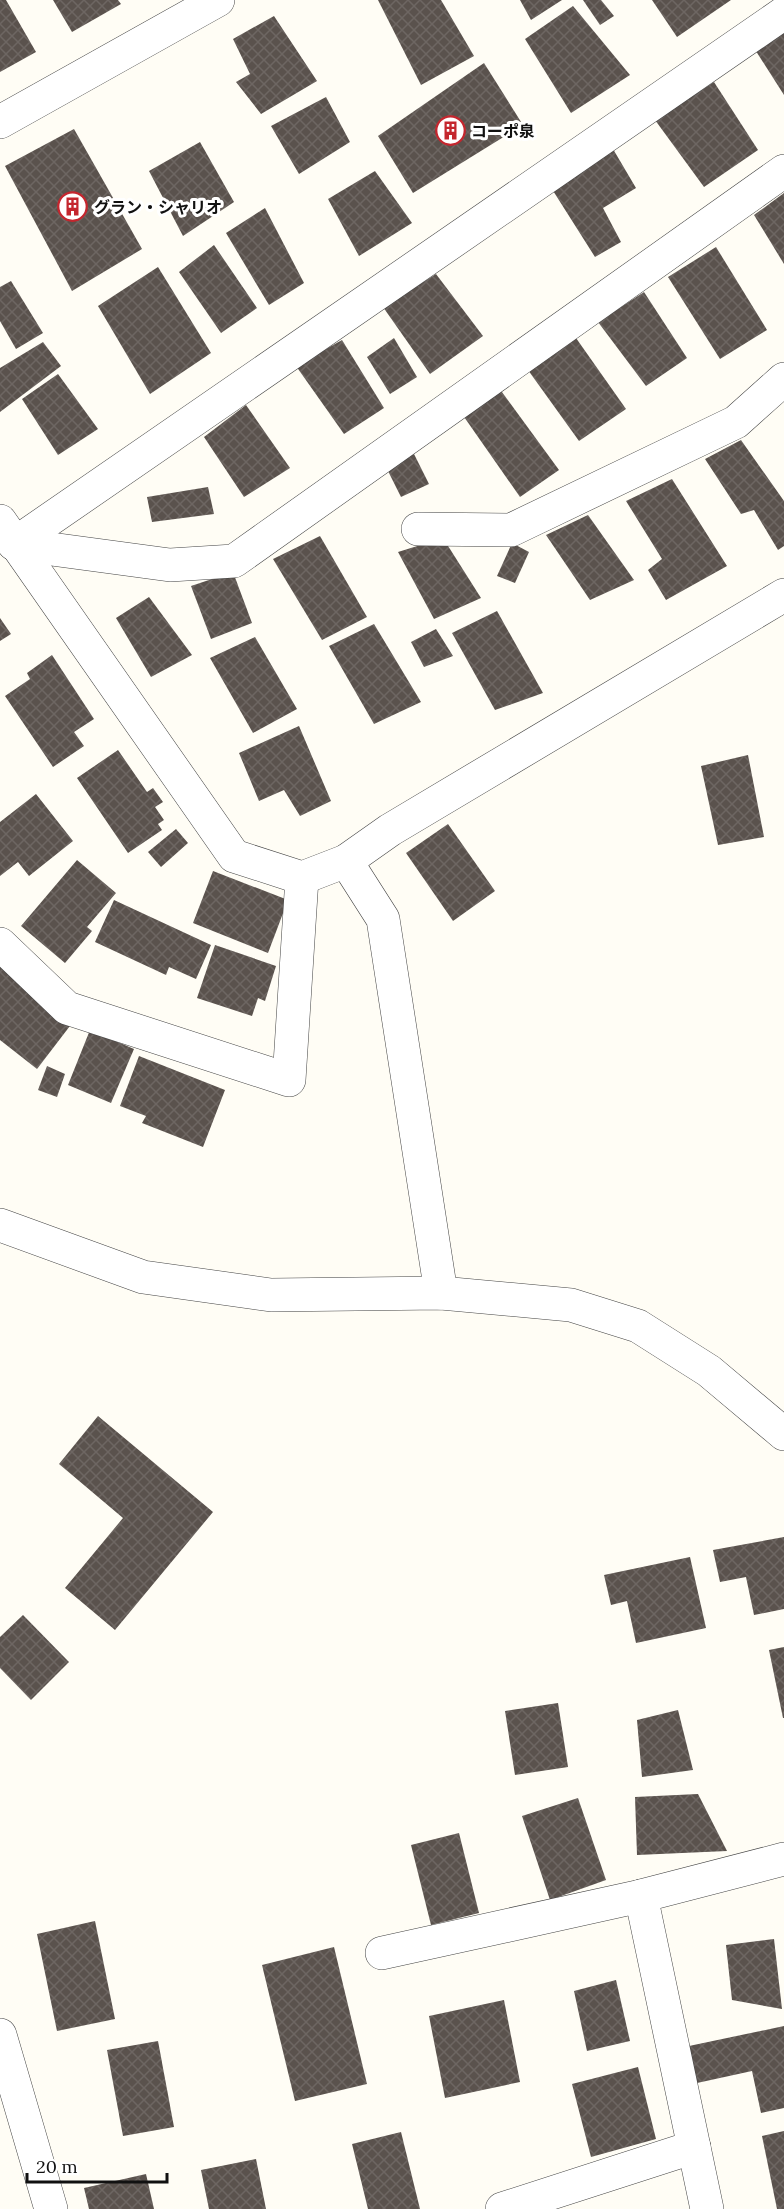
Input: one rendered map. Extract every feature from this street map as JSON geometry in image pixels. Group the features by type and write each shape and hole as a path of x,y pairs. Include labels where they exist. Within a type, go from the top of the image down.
{"street":[{"path":"0,122 218,0"},
{"path":"7,532 784,13"},
{"path":"7,532 170,565 234,561 784,171"},
{"path":"418,529 511,530 736,422 784,379"},
{"path":"7,532 234,856 302,878 346,861 390,830 784,595"},
{"path":"346,861 383,920 441,1293"},
{"path":"0,944 67,1008 289,1080 302,878"},
{"path":"0,1225 142,1277 271,1295 441,1293 571,1305 638,1326 709,1371 784,1434"},
{"path":"382,1953 641,1896 784,1859"},
{"path":"641,1896 707,2209"},
{"path":"0,2035 51,2209"},
{"path":"502,2209 694,2146"}],"building":[{"path":"0,0 6,0 36,52 0,72"},
{"path":"53,0 118,0 121,4 72,32"},
{"path":"378,0 441,0 474,56 421,85"},
{"path":"520,0 562,0 531,20"},
{"path":"583,0 601,0 614,16 600,25"},
{"path":"652,0 731,0 677,37"},
{"path":"573,6 630,75 571,113 525,39"},
{"path":"274,16 317,81 261,114 236,82 250,74 233,39"},
{"path":"784,30 784,95 754,48"},
{"name":"コーポ泉","path":"484,63 523,125 413,193 378,136"},
{"path":"714,82 758,150 704,187 655,120"},
{"path":"326,97 350,142 299,174 271,126"},
{"name":"グラン・シャリオ","path":"74,129 142,249 72,291 5,166"},
{"path":"200,142 234,202 183,236 149,171"},
{"path":"613,149 636,188 603,208 621,242 595,257 550,186"},
{"path":"375,171 412,223 359,256 328,199"},
{"path":"784,193 784,264 754,215"},
{"path":"265,208 304,283 269,305 226,233"},
{"path":"214,245 257,308 221,333 179,272"},
{"path":"716,247 767,330 720,359 668,277"},
{"path":"158,267 211,353 150,394 98,306"},
{"path":"436,274 483,336 430,374 383,307"},
{"path":"11,281 43,333 16,349 0,321 0,287"},
{"path":"644,292 687,358 646,386 598,322"},
{"path":"394,338 417,377 390,394 367,357"},
{"path":"576,338 626,409 579,441 528,370"},
{"path":"342,340 384,408 344,434 296,366"},
{"path":"43,342 61,366 0,412 0,368"},
{"path":"58,374 98,429 58,455 22,399"},
{"path":"499,388 559,470 520,497 462,414"},
{"path":"246,405 290,468 244,497 204,437"},
{"path":"741,440 784,501 784,546 778,550 754,510 741,514 705,459"},
{"path":"414,454 429,484 401,497 387,469"},
{"path":"672,479 727,566 666,600 648,570 662,559 626,501"},
{"path":"208,487 214,514 152,522 147,497"},
{"path":"588,515 634,580 590,600 546,535"},
{"path":"320,536 367,617 322,640 273,559"},
{"path":"443,538 481,598 434,619 398,552"},
{"path":"512,543 529,552 515,583 497,576"},
{"path":"233,572 252,623 211,639 191,586"},
{"path":"149,597 192,655 151,677 116,618"},
{"path":"497,611 543,693 495,710 452,633"},
{"path":"0,618 11,634 0,641"},
{"path":"374,624 421,702 374,724 329,646"},
{"path":"436,629 453,656 424,667 411,642"},
{"path":"255,637 297,709 253,733 210,658"},
{"path":"52,655 94,719 74,732 84,746 53,767 5,696 30,679 27,673"},
{"path":"299,726 331,801 300,816 284,790 259,801 239,753"},
{"path":"118,750 147,792 153,788 163,802 155,807 164,820 158,824 162,830 128,853 77,778"},
{"path":"748,755 764,837 718,845 701,766"},
{"path":"36,794 73,841 29,876 18,862 0,876 0,822"},
{"path":"448,824 495,891 453,921 406,853"},
{"path":"176,829 188,843 161,867 148,852"},
{"path":"77,860 116,893 87,927 92,931 65,963 21,926"},
{"path":"213,871 288,900 268,953 193,923"},
{"path":"114,900 211,945 196,979 169,967 166,975 95,942"},
{"path":"215,945 276,966 265,1001 258,998 252,1016 197,998"},
{"path":"0,965 73,1022 37,1069 0,1040"},
{"path":"90,1030 134,1049 111,1103 68,1085"},
{"path":"139,1056 225,1090 203,1147 142,1123 146,1116 120,1106"},
{"path":"47,1066 65,1074 57,1097 38,1090"},
{"path":"98,1416 213,1512 115,1630 65,1588 123,1518 59,1464"},
{"path":"784,1537 784,1609 754,1615 746,1577 720,1582 713,1550"},
{"path":"690,1557 706,1628 636,1643 627,1601 611,1605 604,1575"},
{"path":"23,1615 69,1662 31,1700 0,1668 0,1637"},
{"path":"784,1647 784,1718 783,1718 769,1650"},
{"path":"558,1703 568,1767 515,1775 505,1711"},
{"path":"678,1710 693,1770 642,1777 637,1720"},
{"path":"698,1794 727,1851 637,1855 635,1797"},
{"path":"578,1798 606,1880 550,1900 522,1816"},
{"path":"459,1833 479,1913 431,1925 411,1845"},
{"path":"95,1921 115,2019 57,2031 37,1934"},
{"path":"774,1939 782,2009 732,2000 726,1945"},
{"path":"334,1947 367,2084 295,2101 262,1965"},
{"path":"616,1980 630,2041 587,2051 574,1991"},
{"path":"504,2000 520,2082 445,2098 429,2016"},
{"path":"784,2026 784,2108 761,2113 752,2071 697,2083 689,2046"},
{"path":"158,2041 174,2127 123,2136 107,2050"},
{"path":"638,2067 656,2139 591,2157 572,2084"},
{"path":"784,2131 784,2209 777,2209 762,2136"},
{"path":"401,2132 420,2209 368,2209 352,2144"},
{"path":"256,2159 266,2209 209,2209 201,2170"},
{"path":"146,2174 154,2209 89,2209 84,2188"}],"place":[{"name":"コーポ泉","path":"450,131"},
{"name":"グラン・シャリオ","path":"73,207"}]}
